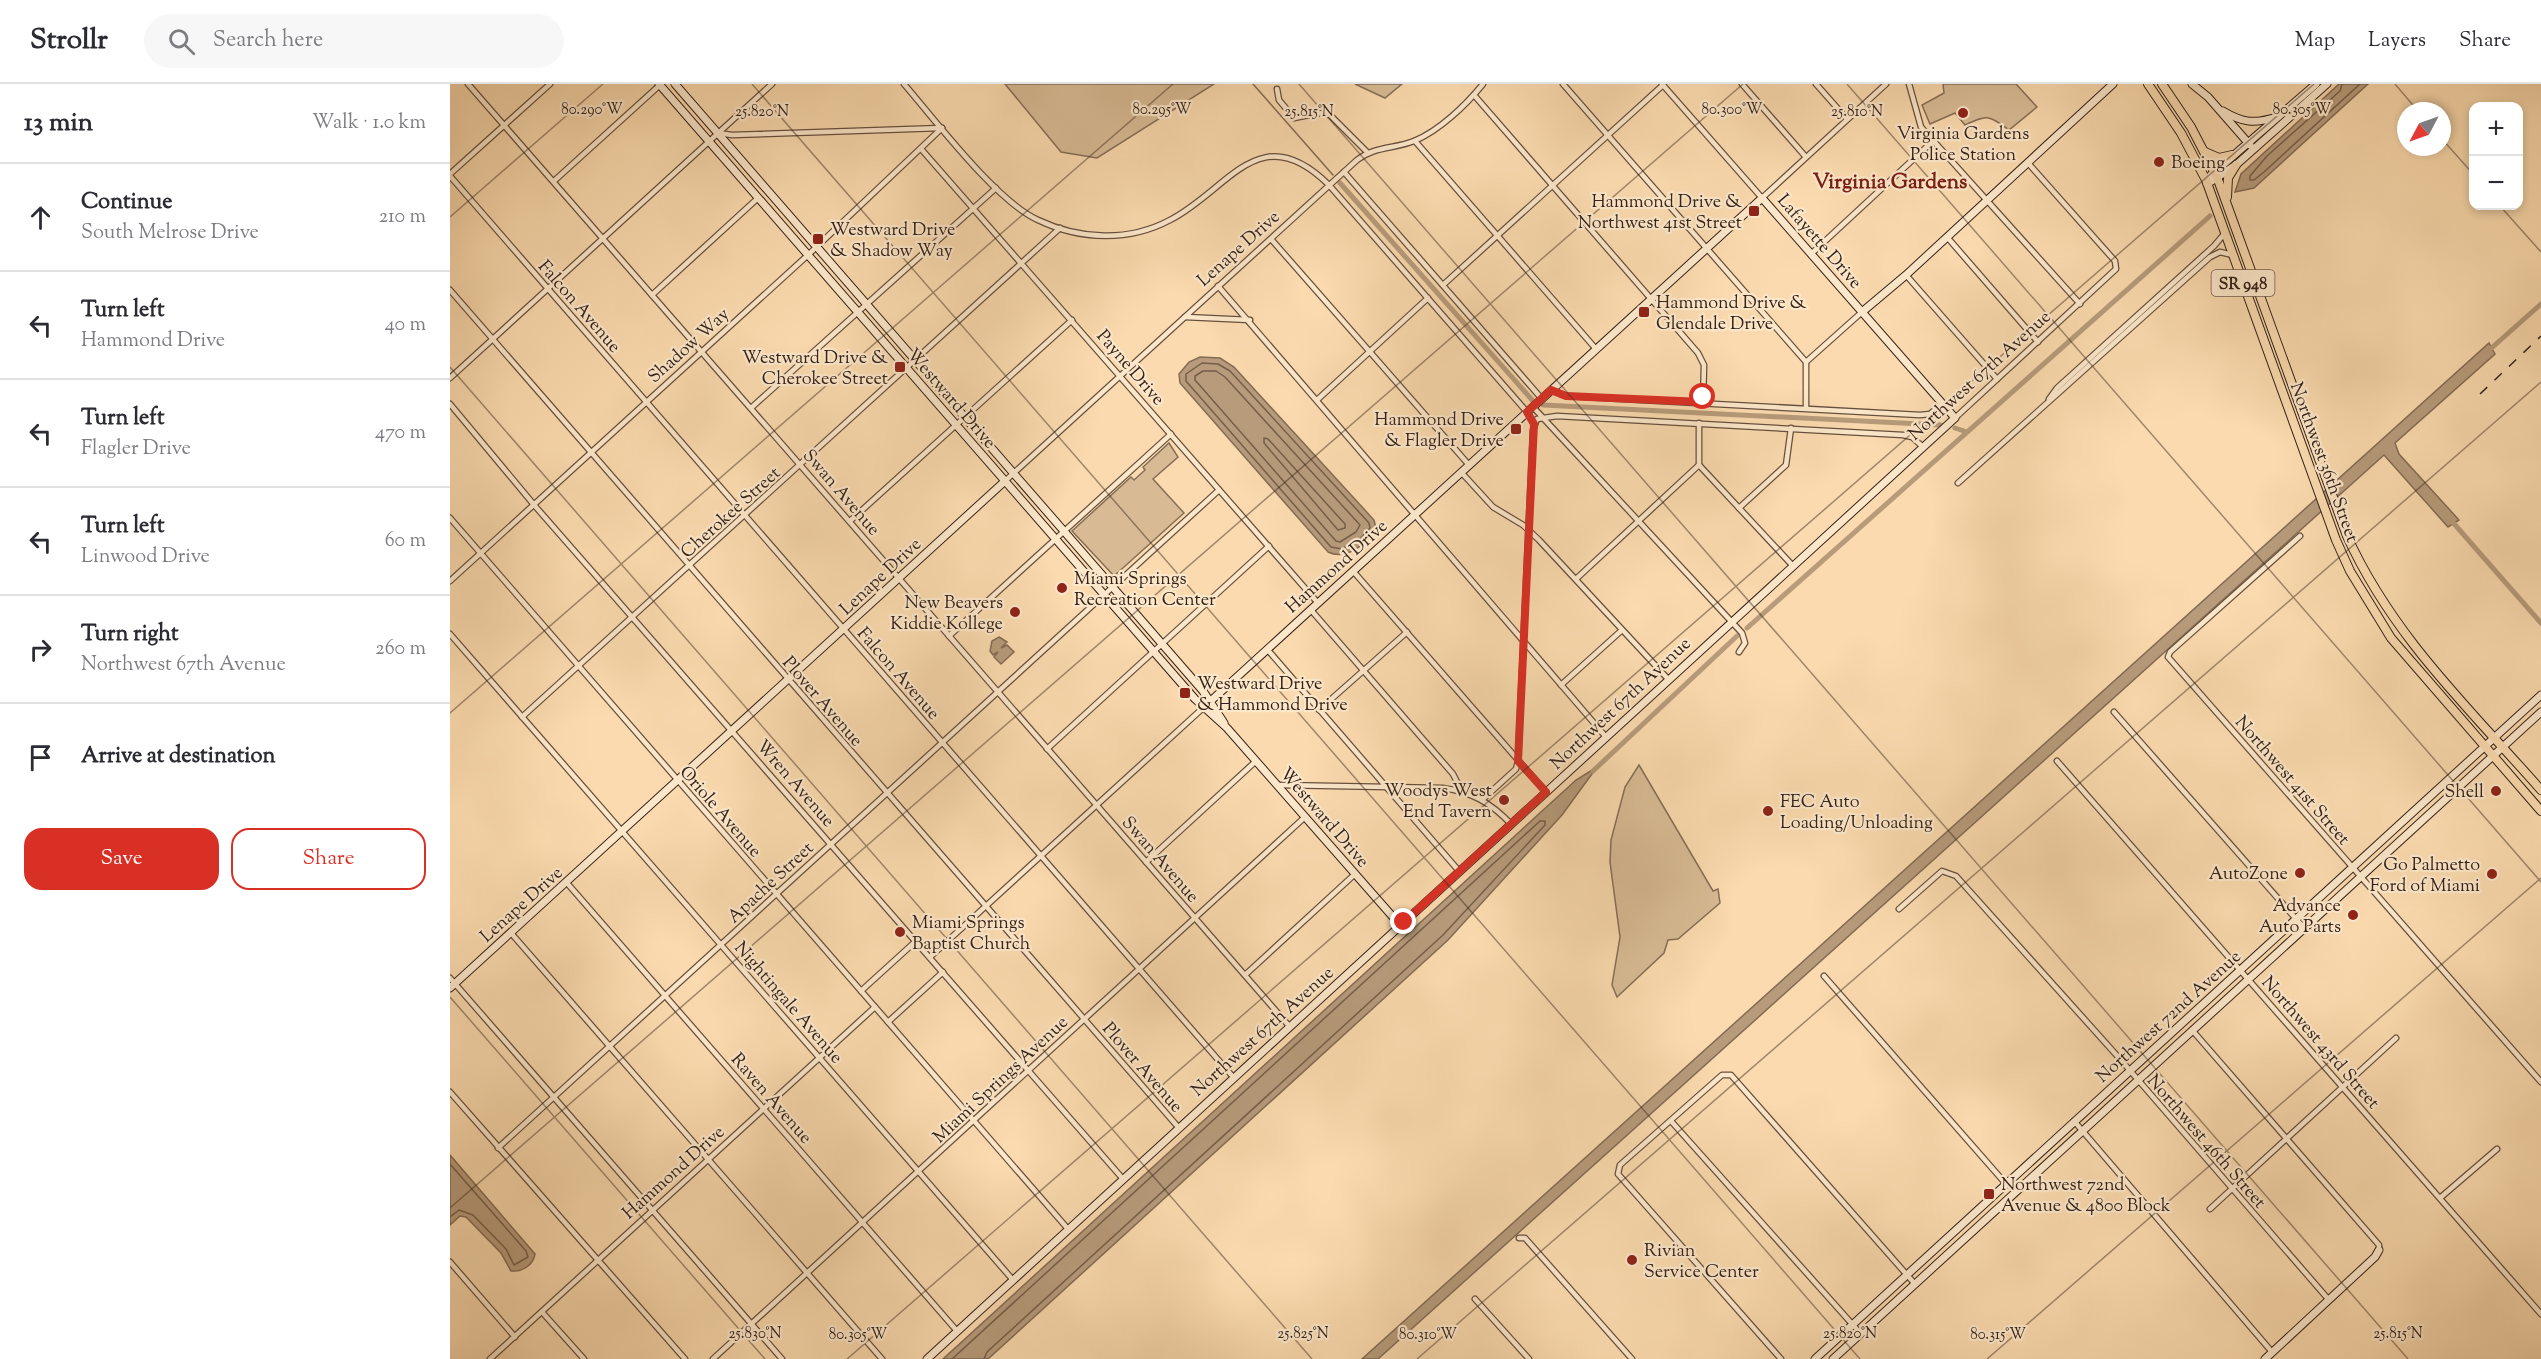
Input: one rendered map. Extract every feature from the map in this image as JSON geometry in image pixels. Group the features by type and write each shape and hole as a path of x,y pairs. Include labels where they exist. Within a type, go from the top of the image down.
{"main road":[{"name":"Northwest 36th Street","path":"2148,84 2181,133 2206,182 2330,523 2350,571 2378,620 2418,672 2541,811"},
{"name":"Northwest 36th Street","path":"2162,84 2205,152 2216,175 2360,564 2387,611 2415,648 2541,790"},
{"path":"2205,152 2216,157 2232,155"},
{"path":"2227,202 2228,178 2236,165"}],"street":[{"name":"Swan Avenue","path":"468,84 1290,1027"},
{"path":"450,175 550,84"},
{"path":"554,181 660,84"},
{"name":"Westward Drive","path":"660,84 1203,708 1227,728 1400,925"},
{"name":"Westward Drive","path":"675,84 1211,701 1227,728"},
{"path":"450,378 772,84"},
{"path":"904,84 996,188 1020,210 1060,228 1106,236 1148,230 1185,212 1237,169 1259,159 1272,157 1299,162 1329,185 1530,410 1552,427 1732,621 1745,639 1738,652"},
{"path":"1277,89 1279,100 1294,118 1318,113 1330,115 1368,152 1415,141 1431,132 1474,95 1483,84"},
{"path":"1563,84 1806,362 1806,408"},
{"path":"1443,285 1662,84"},
{"name":"Lafayette Drive","path":"1662,84 1955,418"},
{"path":"1742,84 1805,156"},
{"path":"1816,84 1846,119"},
{"path":"1762,198 1805,156 1886,84"},
{"path":"1910,84 1917,122 2080,304"},
{"path":"1806,362 1906,275 2113,84"},
{"path":"2192,84 2216,106 2254,149"},
{"path":"2216,175 2232,155 2280,117 2316,84"},
{"path":"2206,182 2236,165 2326,84"},
{"path":"1474,95 1702,360 1704,365 1703,402"},
{"path":"2216,106 2246,123 2280,117"},
{"path":"718,134 942,128"},
{"name":"Shadow Way","path":"450,581 817,247 922,150 942,128"},
{"path":"1415,141 1596,349"},
{"path":"1811,254 1934,141"},
{"name":"Payne Drive","path":"922,150 1318,603"},
{"name":"Lenape Drive","path":"452,983 567,883 1218,286 1368,152"},
{"name":"Northwest 67th Avenue","path":"927,1359 2114,273 2115,261 2028,163"},
{"path":"1344,172 1542,399"},
{"name":"Falcon Avenue","path":"450,175 1234,1077"},
{"path":"751,408 996,188"},
{"path":"652,295 758,198"},
{"name":"Hammond Drive","path":"930,957 1762,198"},
{"name":"Cherokee Street","path":"522,717 635,617 1060,228"},
{"path":"2048,402 2057,388 2214,246 2225,233"},
{"path":"1947,237 2038,342"},
{"path":"1271,239 1468,465"},
{"path":"1959,483 2210,257 2220,252 2233,255"},
{"path":"1906,275 1997,379"},
{"path":"1218,286 1250,320 1414,515 1606,736"},
{"name":"Plover Avenue","path":"450,290 886,795 1179,1128"},
{"path":"1317,400 1428,298"},
{"path":"1185,317 1250,320"},
{"path":"850,521 1072,320"},
{"path":"1551,390 1566,396 1920,415 1930,414 1942,404"},
{"name":"Wren Avenue","path":"450,404 535,506 635,617 1123,1179"},
{"path":"1483,799 1516,769 1518,761 1534,424 1530,410"},
{"path":"1534,424 1542,417 1557,416 1791,428 1903,435 1912,437 1923,447"},
{"path":"1552,427 1552,421 1557,416"},
{"path":"1699,423 1699,465 1793,567"},
{"path":"1739,508 1786,465 1791,428"},
{"path":"949,636 1054,538 1171,434"},
{"path":"1576,579 1699,465"},
{"path":"1461,472 1493,507 1523,525 1576,579 1668,680"},
{"name":"Apache Street","path":"498,1148 1219,490"},
{"name":"Oriole Avenue","path":"450,518 1068,1229"},
{"name":"Northwest 41st Street","path":"2300,536 2170,652 2168,657 2541,1082"},
{"path":"1047,749 1269,546"},
{"path":"1353,571 1546,792"},
{"path":"1311,610 1453,774 1461,790"},
{"path":"1561,685 1622,630"},
{"path":"1318,710 1407,632"},
{"name":"Nightingale Avenue","path":"450,634 1012,1280"},
{"path":"1267,650 1460,871"},
{"name":"Northwest 72nd Avenue","path":"1815,1359 2541,695"},
{"path":"2114,712 2304,928"},
{"name":"Northwest 72nd Avenue","path":"1833,1359 2541,712"},
{"path":"1146,862 1256,761"},
{"name":"Northwest 43rd Street","path":"2057,761 2541,1314"},
{"path":"1278,785 1387,786 1461,790 1494,806 1511,824"},
{"name":"Miami Springs Avenue","path":"713,1359 1305,817"},
{"name":"Northwest 46th Street","path":"1899,909 1942,871 1956,876 2130,1071 2328,1300"},
{"path":"1245,975 1355,874"},
{"name":"Raven Avenue","path":"567,883 957,1331"},
{"path":"511,933 882,1359"},
{"path":"861,991 916,941"},
{"path":"888,1022 943,972"},
{"path":"1824,976 2006,1184"},
{"path":"452,983 555,1097 782,1359"},
{"name":"Hammond Drive","path":"490,1359 875,1007"},
{"path":"2177,1028 2184,1026 2192,1030 2379,1245 2375,1257 2265,1359"},
{"path":"2210,1209 2396,1038"},
{"path":"1781,1359 1618,1170 1671,1120 1727,1074 1731,1075 1915,1284"},
{"path":"450,1092 685,1359"},
{"path":"1671,1120 1861,1334"},
{"path":"2074,1122 2272,1352"},
{"path":"2440,1198 2497,1149"},
{"path":"1982,1205 1981,1212 1984,1220"},
{"path":"1519,1238 1525,1238 1632,1359"},
{"path":"450,1262 515,1337"},
{"path":"1475,1299 1529,1359"},
{"path":"542,1312 584,1359"}],"shaded area":[{"path":"1005,84 1214,84 1097,158 1061,152"},
{"path":"1355,84 1402,84 1385,98"},
{"path":"1943,84 2016,84 2037,107 2009,130 1988,118 1965,125 1955,113 1930,124 1922,105 1944,93"},
{"path":"1169,443 1178,457 1153,479 1184,513 1114,576 1072,531 1131,477 1134,480 1145,470 1143,467"},
{"path":"1639,765 1713,891 1718,889 1720,903 1678,939 1668,940 1664,953 1617,997 1612,985 1620,937 1610,862 1611,840 1625,787"}],"water":[{"path":"2339,84 2368,84 2254,188 2235,192 2241,174"},
{"path":"2489,343 2495,354 2395,443 2399,454 2459,520 2448,527 2384,455 1378,1359 1362,1359"},
{"path":"1200,357 1220,358 1234,367 1374,520 1376,528 1362,545 1349,553 1328,552 1180,383 1179,374 1189,362"},
{"path":"999,637 1007,642 1001,648 1007,645 1014,652 1001,664 994,657 998,652 993,655 990,651 992,641"},
{"path":"1597,767 1562,815 1448,940 988,1359 943,1359 1576,780"},
{"path":"450,1155 535,1254 527,1267 511,1271 501,1253 466,1217 460,1216 450,1225"}],"waterway":[{"path":"1253,84 1333,175"},
{"path":"1340,183 1533,401"},
{"path":"1747,628 2210,216"},
{"path":"2487,352 2541,304"},
{"path":"1543,405 1941,425"},
{"path":"1955,428 1967,432"},
{"path":"2449,518 2541,623"},
{"path":"1593,771 1737,636"}],"railway":[{"path":"2480,394 2541,336"}],"place":[{"name":"Virginia Gardens Police Station","path":"1963,113"},
{"name":"Boeing","path":"2159,162"},
{"name":"Hammond Drive & Northwest 41st Street","path":"1754,211"},
{"name":"Westward Drive & Shadow Way","path":"818,239"},
{"name":"Hammond Drive & Glendale Drive","path":"1644,312"},
{"name":"Westward Drive & Cherokee Street","path":"900,367"},
{"name":"Hammond Drive & Flagler Drive","path":"1516,429"},
{"name":"Miami Springs Recreation Center","path":"1062,588"},
{"name":"New Beavers Kiddie Kollege","path":"1015,612"},
{"name":"Westward Drive & Hammond Drive","path":"1185,693"},
{"name":"Shell","path":"2496,791"},
{"name":"Woodys West End Tavern","path":"1504,800"},
{"name":"FEC Auto Loading/Unloading","path":"1768,811"},
{"name":"AutoZone","path":"2300,873"},
{"name":"Go Palmetto Ford of Miami","path":"2492,874"},
{"name":"Advance Auto Parts","path":"2353,915"},
{"name":"Miami Springs Baptist Church","path":"900,932"},
{"name":"Northwest 72nd Avenue & 4800 Block","path":"1989,1194"},
{"name":"Rivian Service Center","path":"1632,1260"}],"district":[{"name":"Virginia Gardens","path":"1890,181"}],"route":[{"path":"1404,922 1546,792 1518,761 1534,424 1527,412 1551,390 1566,396 1703,402 1703,397"}]}
